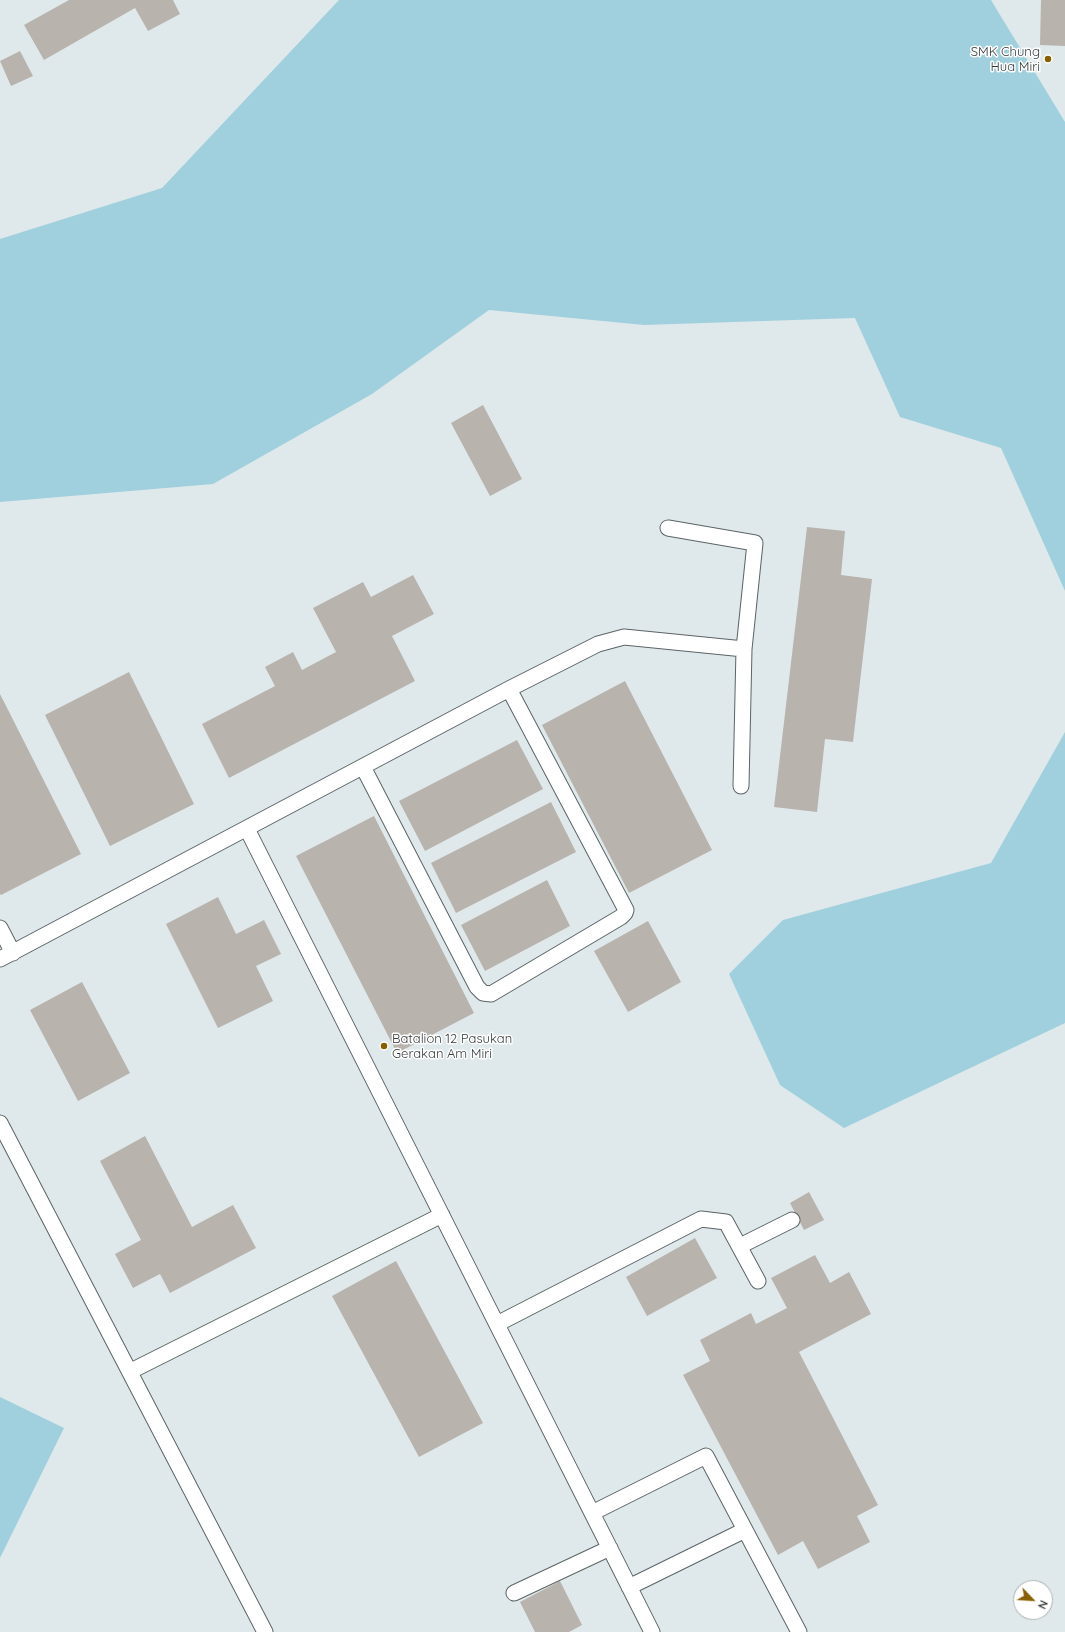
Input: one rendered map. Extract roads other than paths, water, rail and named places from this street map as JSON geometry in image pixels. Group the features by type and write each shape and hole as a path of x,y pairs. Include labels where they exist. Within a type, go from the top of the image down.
{"lane":[{"path":"668,528 755,542 744,649 741,786"},
{"path":"0,928 6,956 509,689 598,644 624,637 744,649"},
{"path":"363,767 477,987 483,993 491,994 621,917 626,910 509,689"},
{"path":"247,829 652,1632"},
{"path":"0,1124 131,1371 265,1632"},
{"path":"131,1371 442,1215"},
{"path":"497,1324 701,1219 726,1222 758,1281"},
{"path":"740,1246 792,1220"},
{"path":"592,1513 706,1456 799,1632"},
{"path":"630,1587 745,1530"},
{"path":"514,1593 610,1548"}],"place":[{"name":"SMK Chung Hua Miri","path":"1048,59"},
{"name":"Batalion 12 Pasukan Gerakan Am Miri","path":"384,1046"}]}
